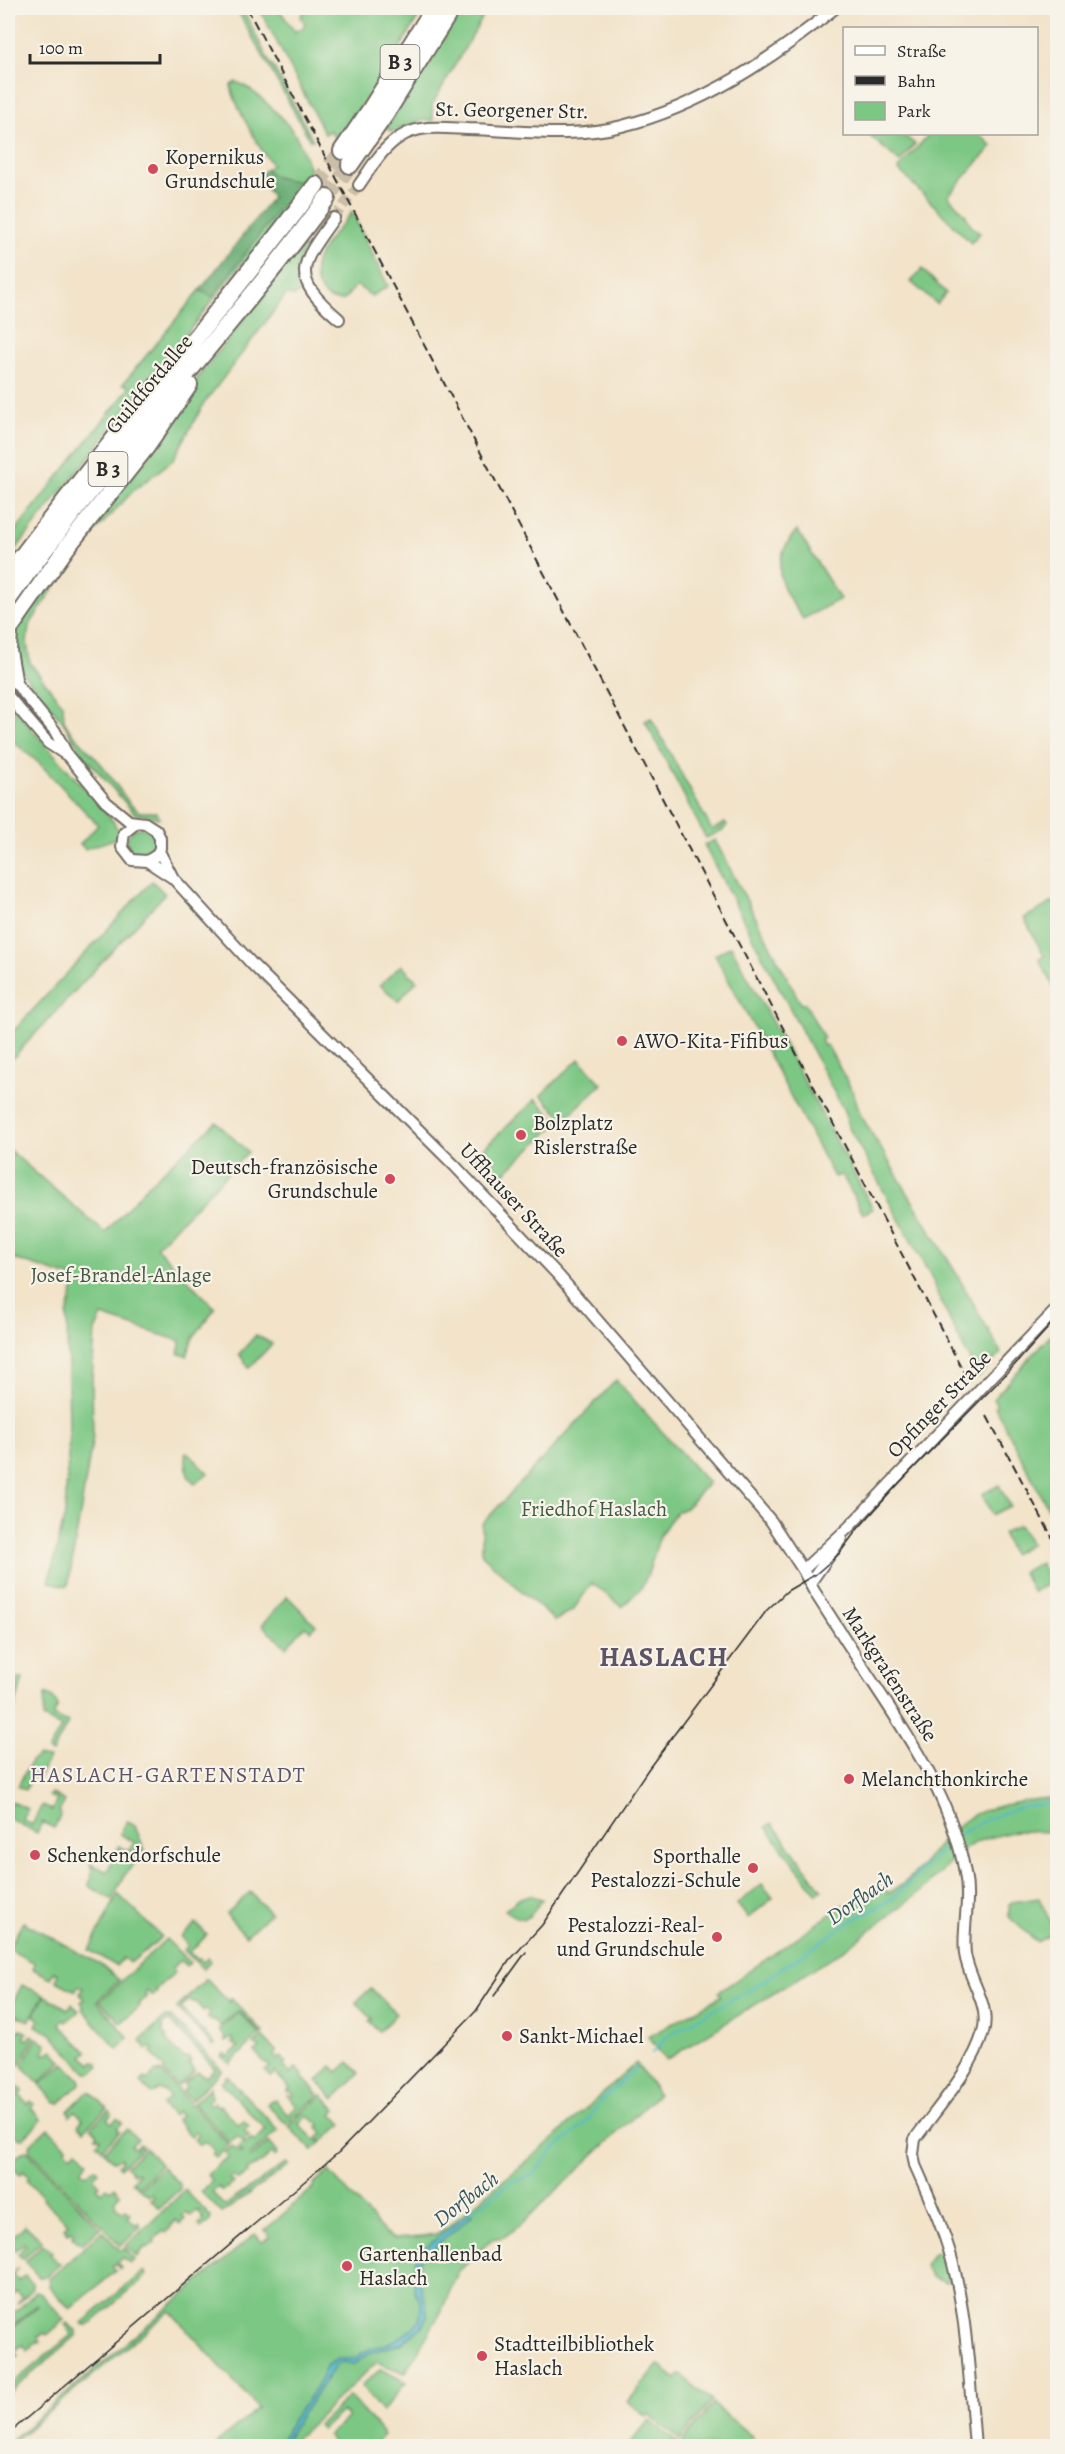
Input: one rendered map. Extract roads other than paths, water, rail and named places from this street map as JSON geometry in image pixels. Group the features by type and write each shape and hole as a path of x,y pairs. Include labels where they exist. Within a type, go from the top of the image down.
{"highway":[{"name":"B 3","path":"435,8 370,110 346,158 390,106 452,8"},
{"name":"Guildfordallee","path":"8,575 97,458 252,269 321,191 292,245 72,513 8,600"},
{"path":"10,676 8,630 67,547 166,420 214,342"}],"street":[{"name":"St. Georgener Str.","path":"359,185 383,151 397,138 412,131 433,128 548,132 597,131 645,119 701,97 738,77 785,46 835,8"},
{"path":"334,218 311,250 304,271 310,291 317,301 339,319"},
{"name":"Uffhauser Straße","path":"10,676 55,731 68,756 106,802 124,818 135,824 145,823 156,830 161,842 159,851 173,878"},
{"name":"Uffhauser Straße","path":"8,696 48,743 68,756"},
{"name":"Uffhauser Straße","path":"106,802 124,833 122,847 126,855 135,861 147,861 173,878 252,964 448,1159 559,1276 771,1521 803,1570"},
{"path":"124,833 135,824"},
{"path":"147,861 159,851"},
{"name":"Opfinger Straße","path":"803,1570 849,1527 1058,1308"},
{"name":"Opfinger Straße","path":"810,1583 849,1527"},
{"name":"Markgrafenstraße","path":"803,1570 908,1735 946,1806 957,1837 966,1876 968,1896 965,1953 982,2004 985,2025 983,2035 970,2060 915,2139 913,2154 915,2165 945,2236 957,2277 964,2324 975,2446"}],"water":[{"path":"471,2211 473,2214 420,2260 418,2279 426,2304 427,2316 421,2327 403,2343 371,2352 354,2364 342,2362 336,2365 293,2427 284,2446 280,2446 292,2420 318,2385 327,2365 338,2359 355,2359 368,2350 393,2341 420,2320 421,2302 414,2290 416,2258"}],"waterway":[{"name":"Dorfbach","path":"958,1836 1005,1812 1032,1805 1058,1802"},
{"name":"Dorfbach","path":"653,2053 666,2037 759,1984 853,1920 892,1899 953,1839"},
{"name":"Dorfbach","path":"471,2212 512,2182 533,2175 551,2152 585,2124 600,2102 637,2067"}],"tunnel":[{"path":"316,185 342,151"},
{"path":"327,198 350,165"},
{"path":"334,218 359,185"}],"tram line":[{"path":"8,2434 339,2152 476,2011 509,1961 542,1925 649,1768 767,1610 787,1591 816,1574 839,1554 856,1531 899,1483 1010,1370 1058,1317"},
{"path":"494,1996 526,1952"}],"railway":[{"path":"247,8 969,1382"},
{"path":"987,1416 1058,1548"}],"place":[{"name":"Kopernikus Grundschule","path":"153,169"},
{"name":"AWO-Kita-Fifibus","path":"622,1041"},
{"name":"Bolzplatz Rislerstraße","path":"521,1135"},
{"name":"Deutsch-französische Grundschule","path":"390,1179"},
{"name":"Melanchthonkirche","path":"849,1779"},
{"name":"Schenkendorfschule","path":"35,1855"},
{"name":"Sporthalle Pestalozzi-Schule","path":"753,1868"},
{"name":"Pestalozzi-Real- und Grundschule","path":"717,1937"},
{"name":"Sankt-Michael","path":"507,2036"},
{"name":"Gartenhallenbad Haslach","path":"347,2266"},
{"name":"Stadtteilbibliothek Haslach","path":"482,2356"}],"district":[{"name":"HASLACH","path":"664,1657"},
{"name":"HASLACH-GARTENSTADT","path":"168,1775"}],"park label":[{"name":"Josef-Brandel-Anlage","path":"121,1275"},
{"name":"Friedhof Haslach","path":"594,1509"}]}
